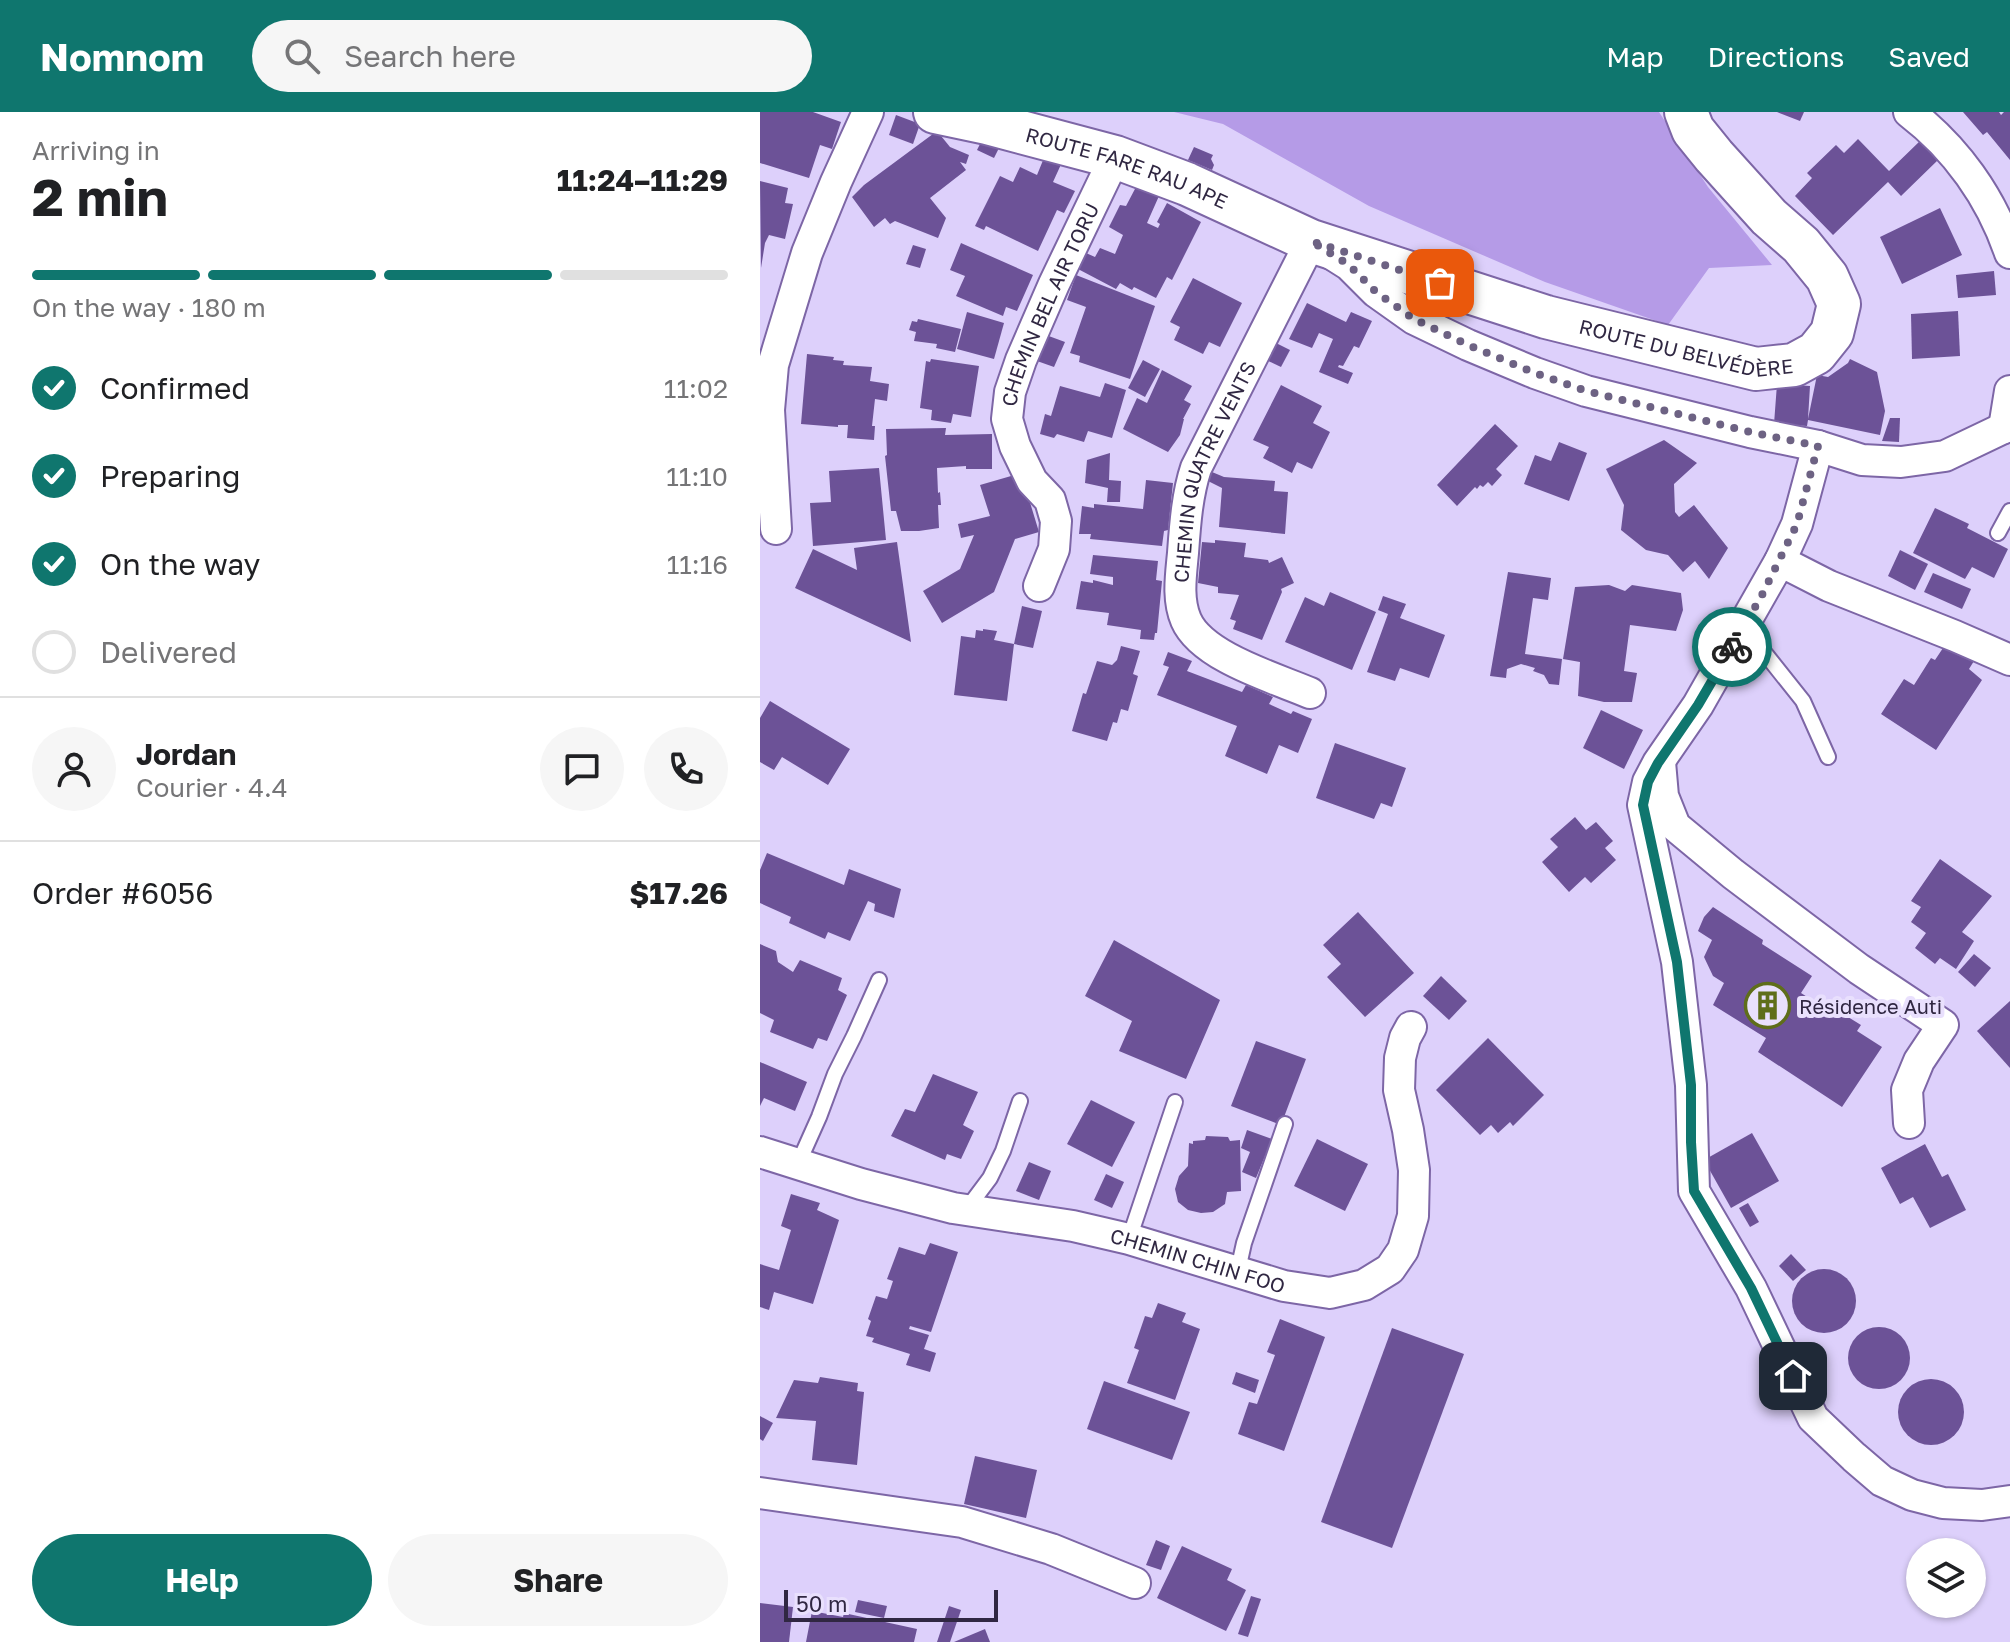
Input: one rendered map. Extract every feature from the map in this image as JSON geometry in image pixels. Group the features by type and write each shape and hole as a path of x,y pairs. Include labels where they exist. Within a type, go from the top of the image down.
{"street":[{"path":"776,529 765,436 773,365 807,253 868,112"},
{"name":"ROUTE FARE RAU APE","path":"935,112 1115,157 1187,184 1311,241"},
{"name":"ROUTE DU BELVÉDÈRE","path":"1311,241 1546,317 1756,369 1794,365 1816,353 1832,333 1839,304 1827,277 1801,245 1769,217 1714,156 1693,130 1686,112"},
{"path":"1703,112 1703,125 1714,156"},
{"path":"1909,112 1960,160 2001,226 2010,253"},
{"name":"CHEMIN BEL AIR TORU","path":"1039,586 1054,549 1056,521 1050,500 1032,481 1015,446 1007,419 1010,392 1054,284 1115,157"},
{"path":"1311,241 1349,265 1376,292 1414,319 1535,373 1586,391 1818,446 1862,460 1901,462 1945,456 2007,426 2010,391"},
{"name":"CHEMIN QUATRE VENTS","path":"1310,693 1211,649 1195,636 1185,618 1180,594 1190,486 1196,468 1311,241"},
{"path":"1818,446 1797,524 1780,561 1698,705 1660,760 1648,782 1643,805 1677,962 1691,1085 1694,1191 1751,1288 1813,1418 1882,1481 1912,1495 1943,1503 1982,1505 2010,1501"},
{"path":"1780,561 1829,586 2010,660"},
{"path":"1660,760 1663,796 1675,826 1848,961 1943,1025 1919,1061 1907,1090 1909,1123"},
{"name":"CHEMIN CHIN FOO","path":"760,1152 861,1184 966,1210 1073,1226 1129,1239 1284,1286 1330,1293 1364,1285 1390,1269 1403,1250 1413,1216 1414,1170 1399,1090 1400,1058 1411,1027"},
{"path":"760,1493 962,1522 1051,1549 1135,1583"}],"lane":[{"path":"1998,533 2010,511"},
{"path":"1744,627 1803,701 1828,757"},
{"path":"798,1164 879,980"},
{"path":"966,1210 990,1178 1020,1101"},
{"path":"1129,1239 1175,1102"},
{"path":"1238,1270 1244,1243 1285,1124"}],"shaded area":[{"path":"1174,112 1659,112 1708,187 1772,265 1709,268 1668,325 1545,282 1369,206 1223,124"}],"building":[{"path":"760,112 813,112 841,122 832,149 820,145 809,178 760,163"},
{"path":"1777,112 1804,112 1800,121"},
{"path":"1963,112 1999,112 2001,115 2010,112 2010,160 1987,132 1983,135"},
{"path":"896,115 920,124 913,144 889,135"},
{"path":"937,131 950,147 969,155 966,164 960,162 966,170 930,198 946,218 938,238 895,221 890,224 885,218 874,227 852,197"},
{"path":"984,136 1001,144 994,158 977,150"},
{"path":"1858,139 1889,171 1920,141 1938,160 1901,196 1888,182 1833,235 1795,196 1812,178 1807,173 1836,145 1844,153"},
{"path":"1194,147 1213,155 1212,170 1188,160"},
{"path":"1046,153 1063,160 1053,182 1075,191 1064,213 1057,210 1038,251 986,226 984,230 975,226 1000,176 1013,182 1020,167 1037,175"},
{"path":"760,181 788,188 785,203 793,204 785,239 769,235 761,268"},
{"path":"1136,187 1159,196 1147,223 1158,228 1160,224 1157,222 1167,203 1201,222 1172,280 1167,277 1156,298 1120,283 1116,289 1078,269 1086,253 1095,257 1100,248 1115,254 1123,235 1109,227 1120,205 1126,206"},
{"path":"1940,208 1962,255 1902,284 1880,237"},
{"path":"961,243 1033,275 1017,311 1006,307 1003,316 956,296 965,276 950,270"},
{"path":"913,245 926,249 920,268 906,264"},
{"path":"1994,271 1996,295 1958,298 1956,275"},
{"path":"1076,275 1155,306 1130,379 1079,362 1080,356 1070,353 1086,307 1067,300"},
{"path":"1193,278 1242,303 1220,347 1209,342 1203,354 1174,340 1180,327 1170,322"},
{"path":"1307,303 1346,322 1351,312 1372,321 1359,348 1354,346 1343,366 1338,367 1353,373 1348,384 1319,372 1333,339 1319,333 1312,348 1289,339"},
{"path":"1958,311 1960,356 1912,359 1911,314"},
{"path":"967,312 1004,323 994,359 957,349"},
{"path":"918,319 961,329 955,352 936,348 937,344 914,341 916,332 909,330 912,321 917,322"},
{"path":"1046,335 1065,342 1054,367 1037,361"},
{"path":"1272,341 1290,350 1281,367 1264,359"},
{"path":"807,354 834,357 833,360 844,361 843,365 872,367 870,381 889,384 887,401 875,399 874,440 847,438 848,425 801,424"},
{"path":"931,359 979,366 971,417 953,414 951,423 931,420 932,410 920,408 926,361 930,362"},
{"path":"1850,359 1877,372 1885,411 1880,435 1808,420 1807,426 1774,424 1777,384 1810,386 1808,419 1817,375 1828,377"},
{"path":"1143,360 1160,369 1145,397 1128,388"},
{"path":"1162,370 1192,386 1184,400 1191,404 1183,419 1180,435 1168,452 1123,429 1137,398 1147,403"},
{"path":"1105,383 1126,390 1112,438 1088,431 1084,442 1057,434 1054,438 1040,434 1045,414 1051,416 1060,386 1100,397"},
{"path":"1281,385 1322,406 1313,423 1330,432 1312,469 1297,462 1292,473 1263,458 1269,447 1253,440"},
{"path":"1890,418 1900,418 1899,442 1882,441"},
{"path":"1495,424 1518,446 1496,469 1502,475 1492,486 1488,482 1483,487 1475,487 1457,506 1437,485"},
{"path":"946,428 945,435 992,434 992,469 966,469 966,466 937,468 941,505 938,505 939,528 901,531 896,511 891,511 885,456 886,429"},
{"path":"1664,440 1697,463 1674,484 1675,512 1679,517 1694,505 1728,548 1709,579 1695,561 1683,572 1668,555 1646,550 1621,530 1624,505 1606,469"},
{"path":"1559,442 1587,453 1569,501 1524,484 1535,455 1551,461"},
{"path":"1110,453 1109,480 1121,481 1120,502 1107,502 1108,488 1085,483 1087,460"},
{"path":"879,468 886,540 813,546 810,503 831,502 829,471"},
{"path":"1212,472 1224,477 1275,481 1274,491 1288,492 1285,534 1219,527 1222,488 1208,481"},
{"path":"1021,473 1039,532 1015,539 994,592 942,623 923,591 960,569 974,535 961,538 958,524 990,516 980,485"},
{"path":"1146,480 1173,483 1168,530 1164,531 1162,546 1090,539 1091,534 1079,534 1082,506 1094,508 1094,504 1143,509"},
{"path":"1935,508 1969,524 1967,528 2008,549 1994,578 1972,567 1965,579 1913,553"},
{"path":"1215,540 1246,543 1244,557 1268,560 1269,563 1282,557 1294,583 1281,589 1262,640 1233,629 1236,621 1230,619 1239,595 1218,593 1218,587 1198,583 1202,542 1215,543"},
{"path":"897,542 911,642 795,588 813,549 857,570 854,548"},
{"path":"1900,550 1928,564 1915,590 1888,576"},
{"path":"1093,555 1158,561 1156,580 1162,581 1154,640 1140,639 1141,630 1107,625 1109,613 1076,609 1081,581 1093,583 1093,580 1113,585 1113,577 1090,574"},
{"path":"1508,572 1551,578 1548,600 1533,598 1525,654 1562,659 1559,685 1549,684 1544,675 1533,671 1535,668 1521,664 1507,669 1506,678 1490,676"},
{"path":"1933,573 1971,589 1962,609 1924,592"},
{"path":"1609,585 1625,591 1632,585 1681,593 1683,610 1676,631 1630,625 1624,671 1637,673 1632,702 1604,702 1578,696 1580,662 1563,659 1575,587"},
{"path":"1330,592 1376,612 1352,670 1285,642 1305,597 1324,606"},
{"path":"1383,596 1406,604 1400,618 1445,635 1429,678 1400,668 1395,681 1367,672 1388,614 1378,610"},
{"path":"1022,606 1042,611 1033,648 1014,644"},
{"path":"976,630 997,631 994,640 1014,644 1007,701 954,695 961,636 975,638"},
{"path":"1945,645 1974,661 1969,669 1982,680 1936,750 1881,714 1904,679 1914,685 1931,658 1935,660"},
{"path":"1121,646 1140,651 1133,674 1138,676 1128,711 1121,709 1107,741 1072,731 1083,693 1086,694 1097,661 1112,665"},
{"path":"1168,652 1192,661 1187,671 1242,692 1246,685 1273,697 1269,704 1312,719 1298,753 1279,745 1267,774 1225,756 1237,726 1157,695 1169,667 1163,665"},
{"path":"770,701 850,749 828,785 782,757 774,770 760,762 760,718"},
{"path":"1601,710 1643,730 1624,769 1583,748"},
{"path":"1335,743 1406,768 1392,807 1381,803 1374,819 1316,798"},
{"path":"1575,817 1586,830 1596,822 1613,841 1605,848 1616,860 1591,883 1585,877 1569,892 1542,862 1558,847 1550,839"},
{"path":"767,853 844,885 849,869 901,889 894,918 874,911 875,904 868,901 850,941 828,932 825,939 789,923 791,917 760,903 760,870"},
{"path":"1940,859 1992,896 1962,932 1974,941 1956,969 1940,958 1935,964 1915,948 1926,933 1911,922 1921,907 1911,901"},
{"name":"Résidence Auti","path":"1713,907 1812,976 1801,993 1823,1007 1827,1004 1861,1025 1857,1031 1882,1047 1842,1107 1758,1052 1766,1038 1713,1005 1724,983 1713,976 1704,957 1712,940 1698,931"},
{"path":"1358,912 1414,973 1365,1017 1327,977 1341,964 1323,945"},
{"path":"1114,940 1220,1000 1186,1079 1119,1051 1132,1021 1085,996"},
{"path":"760,944 776,951 778,962 793,972 800,960 842,978 838,990 847,995 827,1041 818,1038 813,1049 770,1032 774,1020 760,1013"},
{"path":"1974,954 1991,968 1975,987 1958,972"},
{"path":"1441,976 1467,1001 1449,1020 1423,996"},
{"path":"2010,1001 2010,1068 1977,1031"},
{"path":"1488,1038 1544,1095 1513,1126 1510,1122 1498,1133 1491,1125 1480,1135 1436,1090"},
{"path":"1256,1041 1306,1059 1281,1125 1231,1106"},
{"path":"760,1062 807,1082 795,1111 764,1098 760,1106"},
{"path":"933,1074 978,1092 963,1125 974,1131 961,1159 947,1154 945,1160 891,1136 905,1109 915,1112"},
{"path":"1091,1100 1135,1122 1112,1167 1067,1144"},
{"path":"1247,1130 1272,1139 1256,1178 1242,1172 1250,1152 1241,1148"},
{"path":"1752,1133 1779,1181 1731,1208 1704,1160"},
{"path":"1206,1136 1240,1140 1241,1191 1227,1192 1225,1204 1213,1212 1201,1213 1188,1210 1178,1202 1175,1189 1179,1176 1188,1166 1189,1143 1205,1140"},
{"path":"1317,1139 1368,1164 1345,1211 1294,1186"},
{"path":"1925,1144 1942,1177 1948,1174 1966,1210 1930,1228 1913,1197 1900,1204 1881,1168"},
{"path":"1029,1162 1051,1171 1039,1200 1016,1191"},
{"path":"1106,1174 1124,1182 1112,1208 1094,1200"},
{"path":"791,1194 820,1203 817,1210 839,1220 813,1304 774,1292 769,1310 760,1307 760,1264 779,1270 791,1230 781,1226"},
{"path":"1748,1203 1759,1222 1750,1227 1739,1208"},
{"path":"930,1243 958,1252 931,1332 910,1326 909,1329 929,1335 924,1349 936,1353 930,1372 906,1365 910,1354 872,1342 874,1338 866,1336 876,1296 887,1299 893,1281 887,1279 899,1247 925,1255"},
{"path":"1791,1254 1806,1270 1793,1281 1779,1266"},
{"path":"1824,1269 1842,1275 1850,1283 1856,1301 1850,1319 1842,1327 1824,1333 1806,1327 1798,1319 1792,1301 1798,1283 1806,1275"},
{"path":"1158,1303 1186,1313 1182,1322 1200,1329 1175,1400 1127,1383 1139,1350 1134,1348 1145,1316 1152,1318"},
{"path":"1280,1319 1325,1337 1284,1451 1238,1434 1249,1402 1257,1404 1275,1355 1267,1352"},
{"path":"1873,1327 1885,1327 1901,1336 1908,1346 1908,1370 1901,1380 1885,1389 1873,1389 1853,1375 1848,1364 1848,1352 1862,1332"},
{"path":"1392,1328 1464,1354 1392,1548 1321,1522"},
{"path":"1236,1372 1259,1380 1255,1393 1232,1384"},
{"path":"820,1377 858,1383 857,1391 864,1392 857,1465 812,1460 816,1421 776,1418 794,1380 818,1383"},
{"path":"1931,1379 1944,1382 1954,1389 1961,1399 1964,1412 1961,1425 1954,1435 1944,1442 1931,1445 1918,1442 1908,1435 1901,1425 1898,1412 1901,1399 1908,1389 1918,1382"},
{"path":"1104,1381 1190,1412 1172,1460 1087,1429"},
{"path":"760,1416 773,1423 763,1441 760,1439"},
{"path":"975,1456 1037,1470 1026,1518 964,1504"},
{"path":"1156,1540 1170,1546 1161,1570 1146,1565"},
{"path":"1182,1546 1232,1569 1227,1580 1246,1590 1226,1631 1157,1598"},
{"path":"1251,1596 1261,1599 1248,1637 1238,1634"},
{"path":"858,1600 887,1606 884,1618 855,1612"},
{"path":"760,1603 793,1607 789,1642 760,1642"},
{"path":"949,1606 961,1610 950,1642 937,1642"},
{"path":"812,1611 843,1617 844,1613 917,1629 914,1642 806,1642"},
{"path":"985,1629 990,1642 954,1642"}],"way so far":[{"path":"1440,283 1311,241 1349,265 1376,292 1414,319 1535,373 1586,391 1818,446 1797,524 1732,647"}],"place":[{"name":"Résidence Auti","path":"1768,1006"}],"route":[{"path":"1732,647 1698,705 1658,763 1648,782 1643,805 1677,962 1691,1085 1694,1191 1751,1288 1793,1376"}]}
